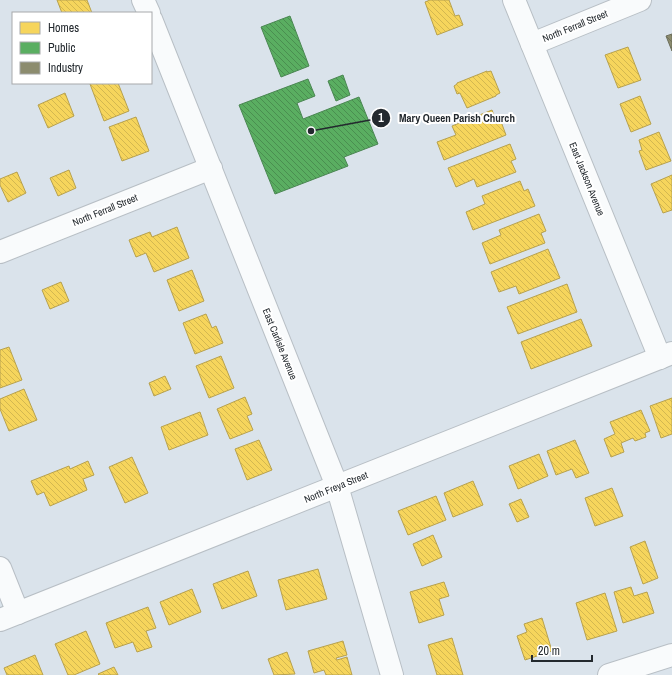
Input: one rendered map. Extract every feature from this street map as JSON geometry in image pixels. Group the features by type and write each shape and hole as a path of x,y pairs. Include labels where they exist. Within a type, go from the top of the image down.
{"street":[{"path":"143,0 148,12"},
{"name":"East Jackson Avenue","path":"514,0 666,355"},
{"name":"North Ferrall Street","path":"532,44 640,0"},
{"name":"East Carlisle Avenue","path":"152,21 337,486 392,675"},
{"name":"North Ferrall Street","path":"0,252 211,168"},
{"name":"North Freya Street","path":"9,617 666,355"},
{"path":"0,568 9,617"},
{"path":"609,675 672,655"}],"building: Homes":[{"path":"57,0 87,0 92,12 62,12"},
{"path":"430,0 449,0 455,16 459,15 463,25 437,35 425,2"},
{"path":"628,47 641,80 618,88 605,55"},
{"path":"487,71 491,71 500,93 467,108 460,93 457,94 454,86 457,83"},
{"path":"90,84 118,84 129,111 104,121"},
{"path":"65,93 74,116 48,128 38,105"},
{"path":"640,96 651,124 631,132 620,104"},
{"path":"492,110 496,120 500,119 506,135 444,160 437,142 456,135 452,126"},
{"path":"136,117 149,151 122,161 109,127"},
{"path":"659,132 671,161 646,170 639,151 642,150 639,140"},
{"path":"510,144 516,159 511,161 516,172 477,187 474,179 456,187 448,168"},
{"path":"69,170 76,188 58,196 50,178"},
{"path":"17,172 26,193 8,202 0,185 0,179"},
{"path":"672,175 672,210 663,213 651,184"},
{"path":"520,181 524,191 528,189 535,206 473,230 466,212 485,204 482,196"},
{"path":"539,214 546,231 541,233 545,243 490,264 482,243 501,235 499,230"},
{"path":"177,227 189,258 154,272 146,253 136,257 129,240 150,232 152,237"},
{"path":"548,249 560,278 519,294 516,286 499,292 491,272"},
{"path":"192,270 204,301 179,311 167,280"},
{"path":"61,282 69,301 50,309 42,290"},
{"path":"567,284 577,312 518,334 507,307"},
{"path":"206,314 212,328 216,326 223,343 195,354 183,323"},
{"path":"581,319 592,346 531,369 521,342"},
{"path":"9,347 22,380 0,388 0,350"},
{"path":"221,356 234,388 209,398 196,366"},
{"path":"165,376 171,389 154,396 149,383"},
{"path":"24,389 37,420 9,431 0,409 0,399"},
{"path":"245,397 252,414 247,416 253,430 230,439 217,409"},
{"path":"672,398 672,434 661,438 650,406"},
{"path":"641,410 650,431 645,433 646,437 635,441 633,438 621,443 624,452 611,457 604,439 615,434 610,422"},
{"path":"200,412 208,435 169,450 161,427"},
{"path":"259,440 272,470 247,480 235,449"},
{"path":"575,440 589,473 576,478 572,469 556,475 547,451"},
{"path":"539,454 548,476 518,489 509,466"},
{"path":"132,457 148,493 125,503 109,467"},
{"path":"88,461 94,475 83,479 87,490 50,506 44,492 37,495 31,481 69,466 70,469"},
{"path":"473,481 483,505 453,517 444,493"},
{"path":"612,488 623,516 595,526 585,498"},
{"path":"436,496 446,520 408,535 398,511"},
{"path":"521,499 529,517 517,522 509,504"},
{"path":"433,535 442,557 422,566 413,544"},
{"path":"645,541 658,578 643,584 630,547"},
{"path":"318,569 327,599 286,610 278,580"},
{"path":"248,571 257,596 222,609 213,584"},
{"path":"444,582 449,596 439,599 444,615 419,623 410,592"},
{"path":"631,587 634,596 647,592 654,613 623,623 614,592"},
{"path":"192,589 201,612 169,625 160,602"},
{"path":"605,593 617,631 587,640 576,603"},
{"path":"148,607 156,628 146,631 152,647 137,652 133,642 115,648 106,623"},
{"path":"542,618 552,651 525,660 517,636 527,632 524,624"},
{"path":"86,631 100,664 74,675 68,675 55,644"},
{"path":"452,638 463,675 437,675 428,645"},
{"path":"343,641 347,655 336,658 337,660 347,657 352,675 326,675 324,670 314,673 308,651"},
{"path":"287,652 295,674 274,675 268,659"},
{"path":"35,655 43,675 7,675 4,668"},
{"path":"114,667 118,675 98,674"}],"building: Public":[{"path":"290,16 309,66 281,77 261,27"},
{"path":"343,75 350,95 336,101 328,81"},
{"path":"308,79 315,96 297,103 303,119 359,97 378,144 344,157 348,166 275,194 239,105"}],"building: Industry":[{"path":"672,34 672,51 666,36"}],"place":[{"name":"Mary Queen Parish Church","path":"311,131"}]}
